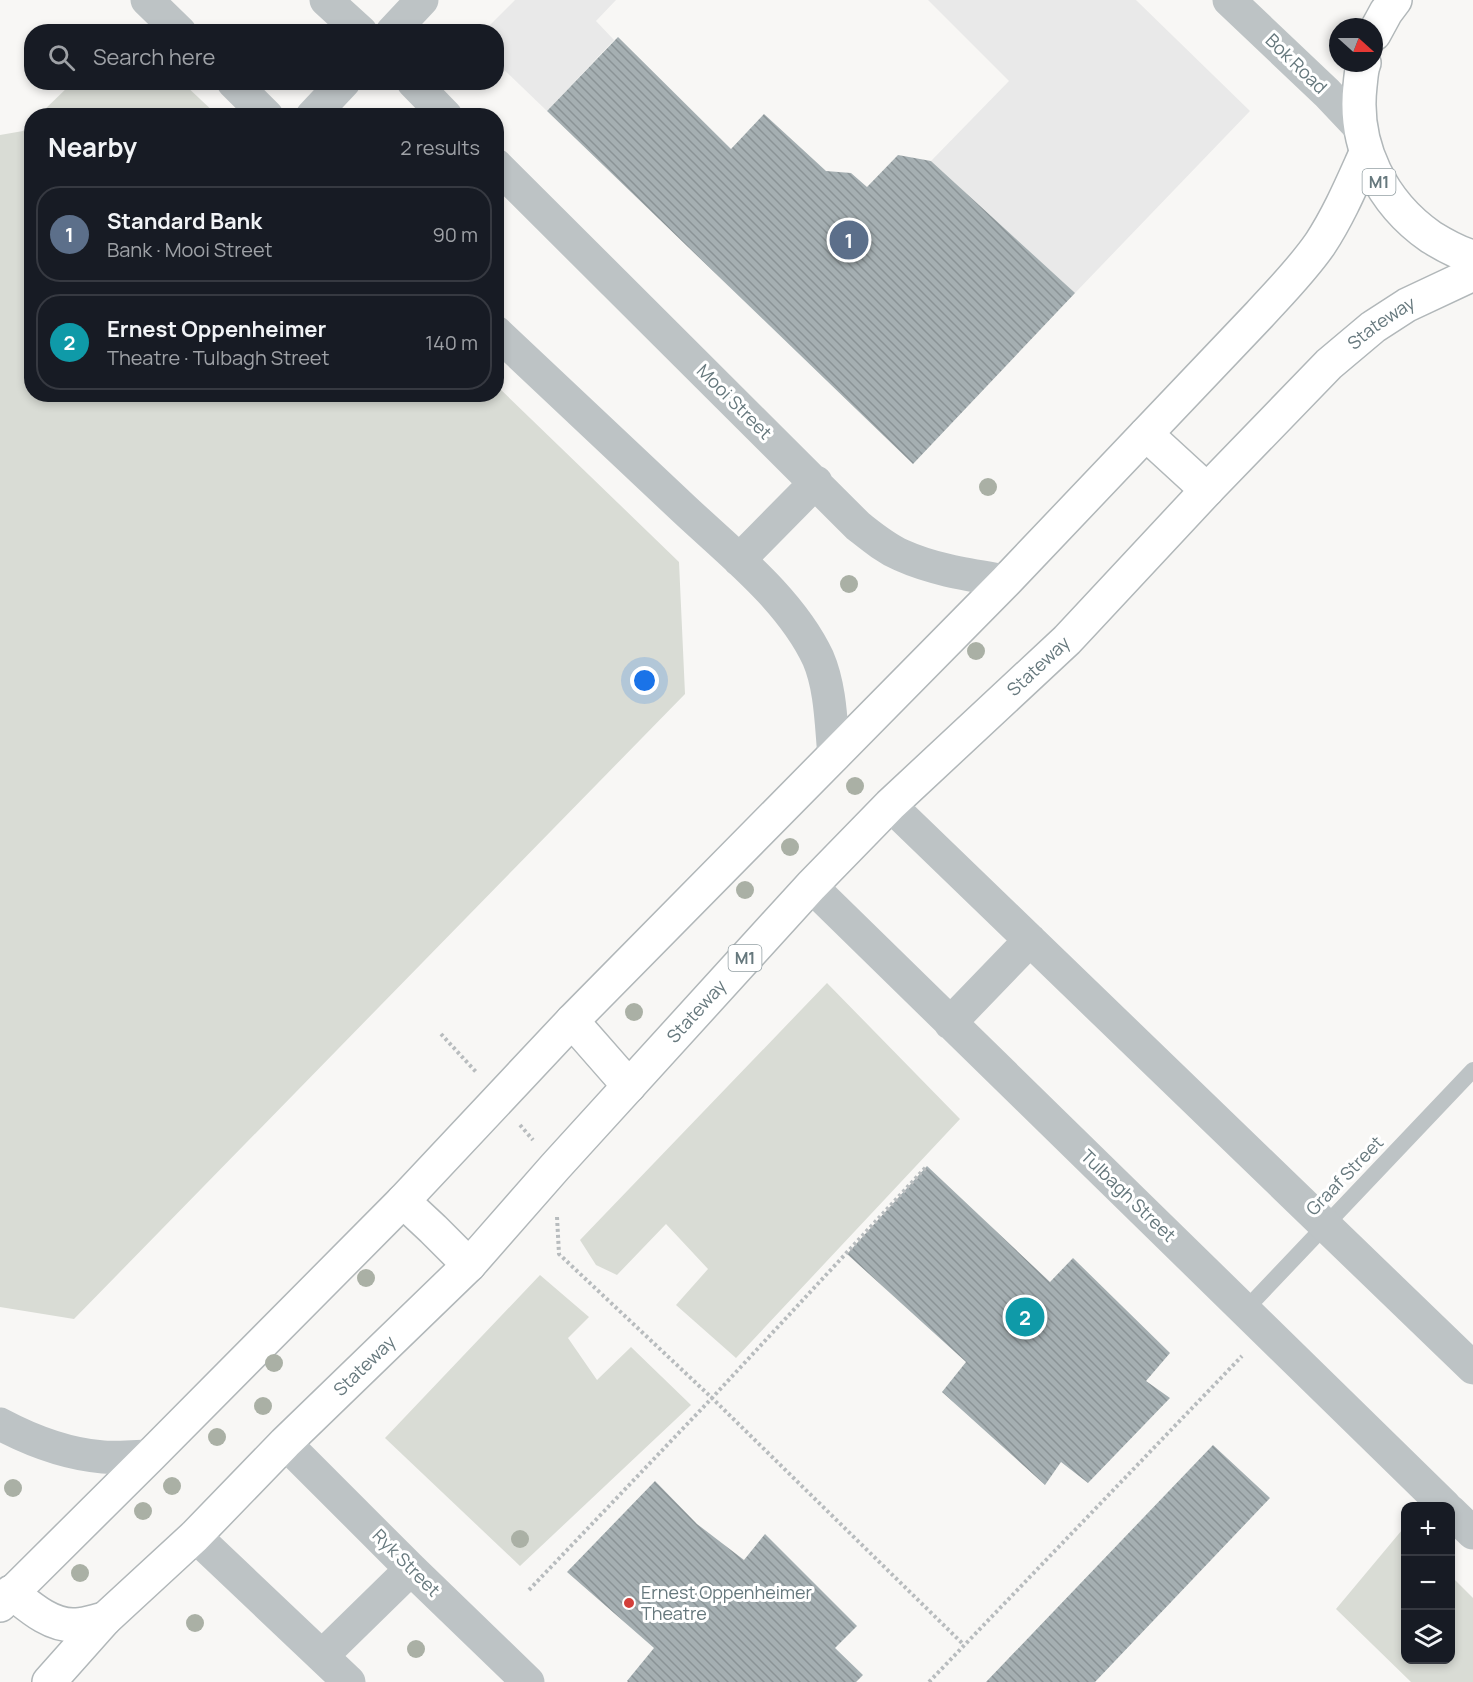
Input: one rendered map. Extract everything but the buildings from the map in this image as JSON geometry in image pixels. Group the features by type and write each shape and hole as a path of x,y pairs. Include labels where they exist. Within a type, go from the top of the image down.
{"main road":[{"path":"1383,18 1395,0"},
{"name":"M1","path":"1363,72 1359,99 1364,141 1378,181 1395,205 1416,226 1441,243 1473,257"},
{"name":"M1","path":"4,1593 150,1456 403,1201 572,1021 1006,581 1291,281 1319,244 1343,203 1364,141"},
{"name":"Stateway","path":"49,1682 105,1619 195,1536 285,1443 469,1265 555,1167 811,886 891,805 1067,640 1206,490 1329,364 1373,327 1407,305 1473,274"},
{"path":"1146,434 1206,490"},
{"path":"572,1021 629,1086"},
{"path":"403,1201 469,1265"},
{"path":"4,1593 52,1621 73,1626 105,1619"}],"street":[{"path":"147,0 172,24"},
{"path":"326,0 352,24"},
{"path":"400,24 422,0"},
{"name":"Bok Road","path":"1229,0 1327,93 1364,141"},
{"path":"241,90 259,108"},
{"path":"320,108 336,90"},
{"path":"421,90 438,108"},
{"name":"Mooi Street","path":"504,173 858,526 878,542 899,554 935,567 1006,581"},
{"path":"504,340 782,603 804,633 819,660 827,689 834,756"},
{"path":"739,560 816,482"},
{"path":"891,805 1473,1368"},
{"name":"Tulbagh Street","path":"811,886 1441,1502"},
{"path":"950,1023 1030,940"},
{"path":"0,1424 36,1442 68,1452 103,1457 150,1456"},
{"name":"Ryk Street","path":"285,1443 528,1682"},
{"path":"1455,1516 1473,1533"},
{"path":"195,1536 349,1682"},
{"path":"322,1656 411,1569"}],"lane":[{"name":"Graaf Street","path":"1256,1320 1325,1224 1473,1070"}],"path":[{"path":"441,1034 555,1167 559,1254 712,1398 964,1645"},
{"path":"529,1590 712,1398 927,1166"},
{"path":"929,1682 1256,1320"}],"shaded area":[{"path":"515,0 616,0 596,21 614,40 547,111 504,70 504,24 491,24"},
{"path":"928,0 1136,0 1250,111 1075,293 931,161 1009,81"},
{"path":"65,90 190,90 210,108 46,108"},
{"path":"23,131 24,402 504,402 504,393 679,562 685,694 74,1319 0,1307 0,135"},
{"path":"827,983 960,1119 736,1358 676,1305 708,1269 666,1224 617,1275 596,1265 580,1240"},
{"path":"540,1275 589,1317 568,1338 597,1380 631,1347 691,1405 520,1566 385,1438"},
{"path":"1401,1531 1401,1664 1455,1664 1455,1580 1473,1598 1473,1682 1411,1682 1336,1609"}],"place":[{"name":"Standard Bank","path":"849,240"},
{"name":"Ernest Oppenheimer","path":"1025,1317"},
{"name":"Ernest Oppenheimer Theatre","path":"629,1603"}]}
